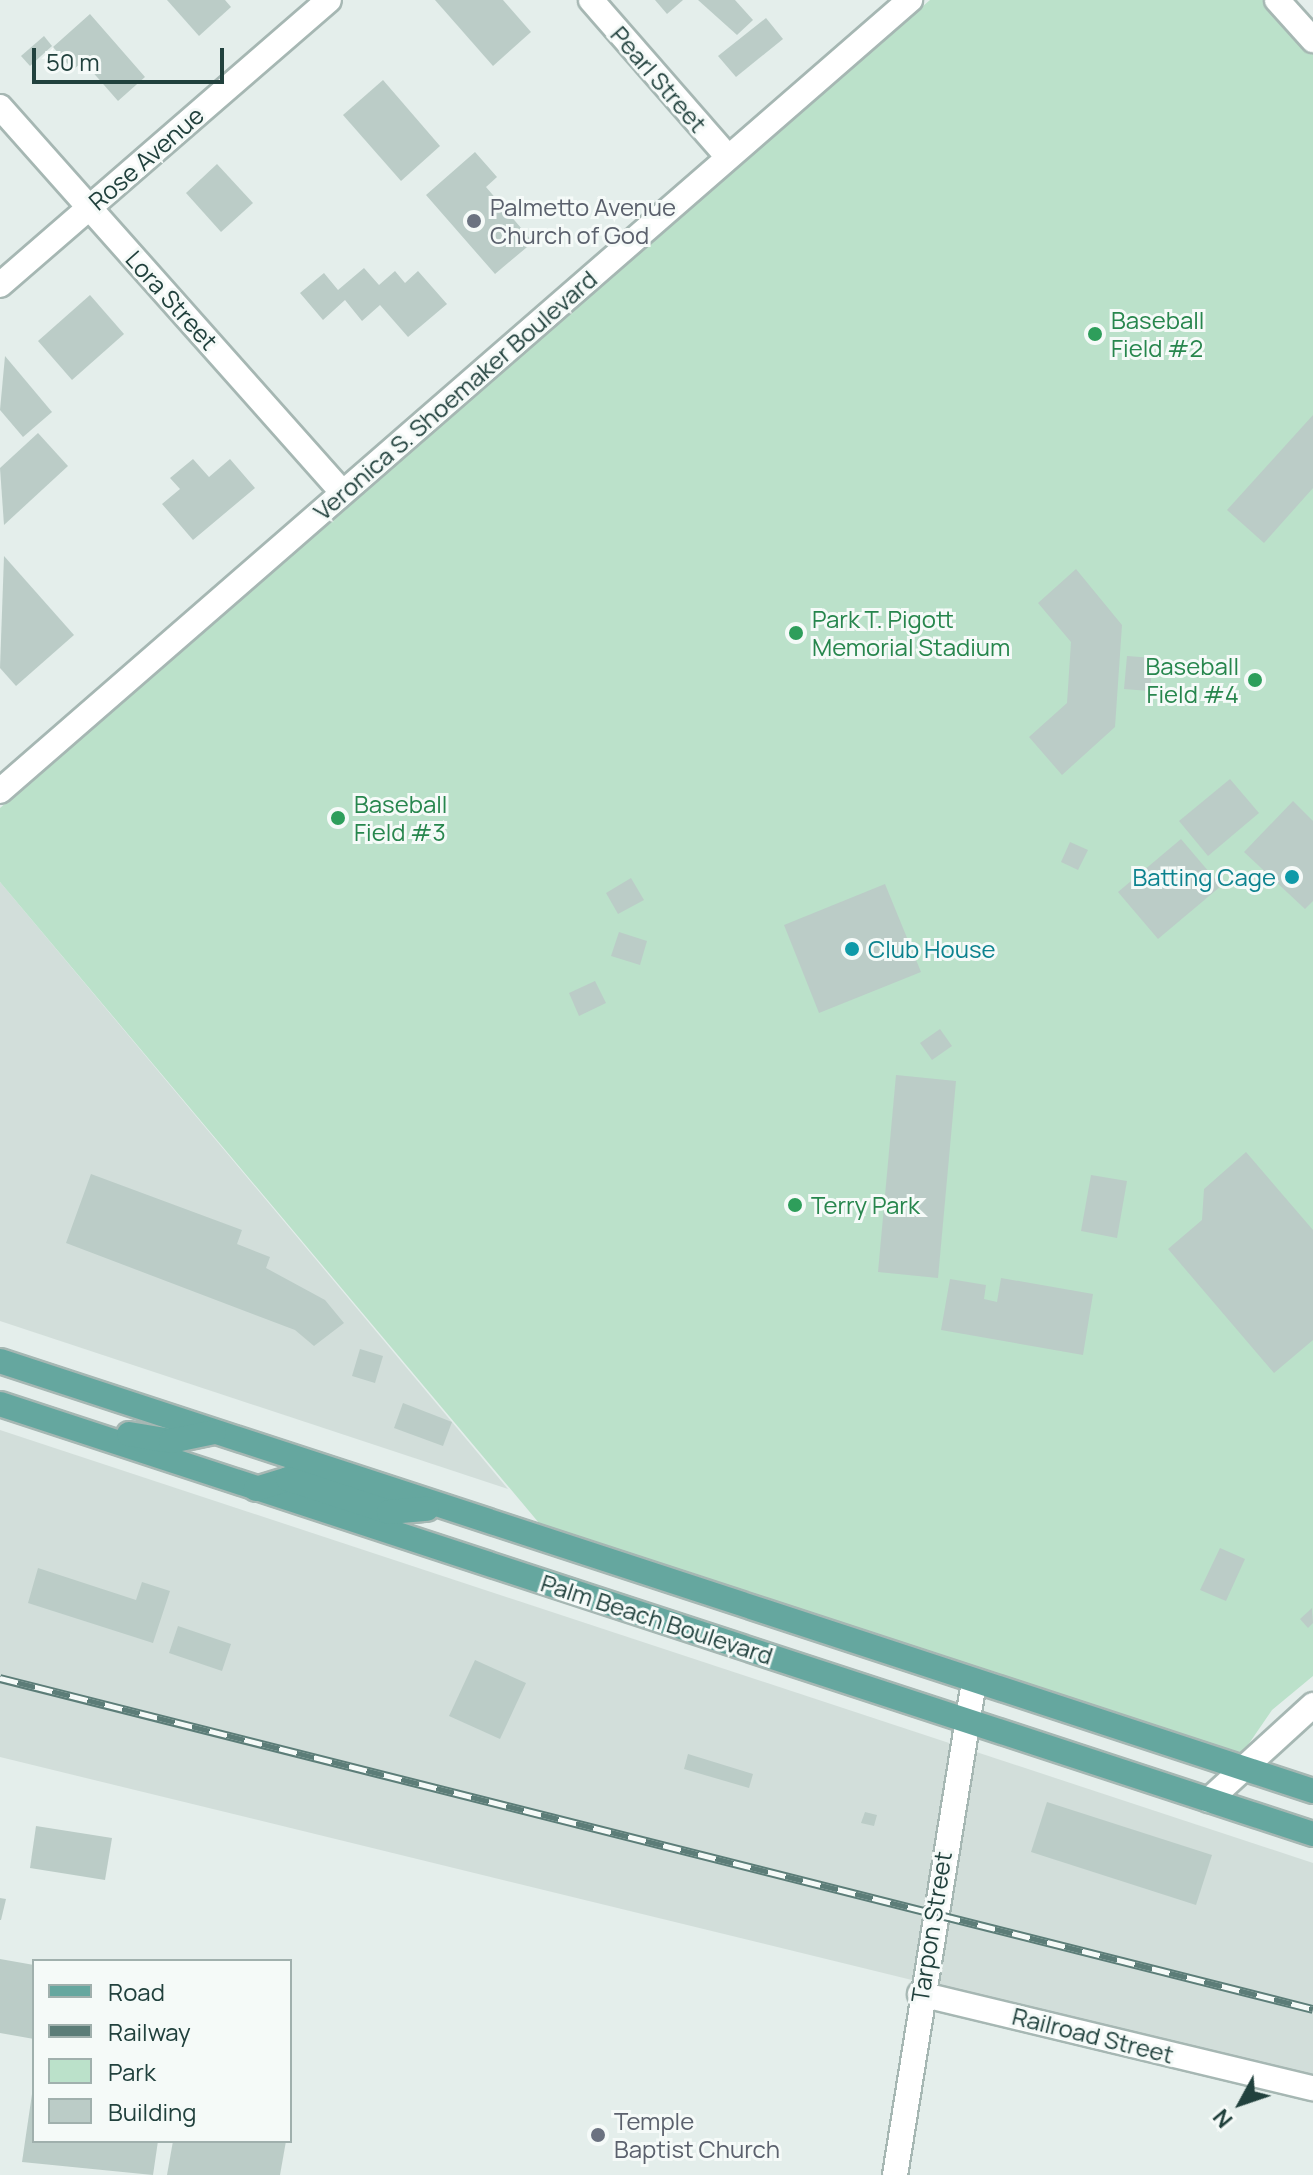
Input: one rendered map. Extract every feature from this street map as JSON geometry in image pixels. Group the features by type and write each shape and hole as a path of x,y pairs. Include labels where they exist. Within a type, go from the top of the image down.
{"main road":[{"name":"Palm Beach Boulevard","path":"0,1361 439,1508 1313,1791"},
{"path":"0,1397 143,1436 198,1440 214,1432"},
{"name":"Palm Beach Boulevard","path":"0,1404 1313,1834"},
{"path":"256,1489 288,1479 389,1512 439,1508"}],"street":[{"name":"Rose Avenue","path":"0,285 329,0"},
{"name":"Pearl Street","path":"591,0 728,157"},
{"name":"Veronica S. Shoemaker Boulevard","path":"0,791 910,0"},
{"path":"1277,0 1313,40"},
{"name":"Lora Street","path":"0,107 343,493"},
{"name":"Tarpon Street","path":"895,2175 920,1994 974,1681"},
{"path":"1209,1800 1313,1705"},
{"name":"Railroad Street","path":"920,1994 1313,2088"}],"shaded area":[{"path":"0,882 508,1489 0,1321"},
{"path":"0,1430 1313,1863 1313,2078 0,1757"}],"green space":[{"name":"Terry Park","path":"930,0 1272,0 1313,47 1313,1676 1272,1710 1237,1761 555,1542 0,882 0,808"}],"building":[{"path":"167,0 225,0 231,7 199,36"},
{"path":"435,0 503,0 531,32 493,66"},
{"path":"655,0 683,0 667,14"},
{"path":"698,0 735,0 753,20 737,35"},
{"path":"90,14 145,77 118,101 83,61 73,70 53,47"},
{"path":"766,18 783,39 736,77 718,56"},
{"path":"44,36 52,46 30,66 21,56"},
{"path":"383,80 440,146 401,181 343,115"},
{"path":"475,152 497,177 486,187 533,242 495,274 426,195"},
{"path":"217,164 253,203 221,232 186,193"},
{"path":"364,268 379,285 395,271 405,283 418,271 447,304 408,337 380,305 362,321 345,300 323,320 300,293 324,273 338,290"},
{"path":"90,295 124,334 72,380 38,341"},
{"path":"5,356 52,412 23,437 0,410"},
{"path":"1313,415 1313,488 1264,543 1227,510"},
{"path":"38,433 68,466 4,525 0,468"},
{"path":"193,459 209,477 230,459 255,488 193,540 162,504 180,489 170,478"},
{"path":"4,556 74,635 16,686 0,668"},
{"path":"1076,569 1122,625 1115,727 1062,775 1029,737 1067,703 1071,642 1038,603"},
{"path":"1127,656 1153,658 1150,691 1124,689"},
{"path":"1230,779 1259,813 1208,856 1179,821"},
{"name":"Batting Cage","path":"1293,801 1313,821 1313,901 1305,909 1244,852"},
{"path":"1181,839 1221,886 1158,939 1118,892"},
{"path":"1070,842 1088,850 1078,870 1061,862"},
{"path":"631,878 644,900 618,914 606,893"},
{"name":"Club House","path":"885,884 921,972 819,1013 784,925"},
{"path":"619,932 647,941 640,965 611,956"},
{"path":"595,981 606,1003 579,1016 569,993"},
{"path":"940,1029 952,1046 932,1060 920,1043"},
{"path":"896,1075 956,1081 938,1278 878,1272"},
{"path":"1246,1152 1313,1230 1313,1340 1274,1373 1168,1249 1202,1220 1204,1189"},
{"path":"91,1174 242,1230 237,1244 270,1257 266,1268 325,1300 344,1323 314,1346 295,1330 66,1243"},
{"path":"1091,1175 1127,1181 1117,1238 1081,1231"},
{"path":"1001,1278 1093,1294 1083,1355 941,1330 950,1279 986,1285 984,1299 997,1302"},
{"path":"360,1349 383,1356 375,1383 352,1376"},
{"path":"403,1403 452,1422 443,1446 394,1428"},
{"path":"1220,1548 1245,1559 1226,1601 1200,1590"},
{"path":"38,1568 136,1600 142,1582 170,1591 153,1643 28,1603"},
{"path":"1312,1608 1313,1623 1308,1628 1300,1619"},
{"path":"178,1626 231,1644 222,1671 169,1653"},
{"path":"475,1660 526,1683 500,1739 449,1716"},
{"path":"688,1754 753,1774 749,1788 684,1769"},
{"path":"1047,1802 1212,1855 1196,1905 1031,1852"},
{"path":"865,1812 877,1815 874,1826 861,1823"},
{"path":"36,1826 112,1838 105,1880 30,1868"},
{"path":"0,1898 6,1899 1,1920 0,1920"},
{"path":"0,1959 32,1965 32,2039 0,2033"},
{"path":"32,2094 32,2143 158,2143 153,2175 22,2162"},
{"path":"173,2143 286,2143 280,2175 167,2175"}],"railway":[{"path":"0,1678 1313,2009"}],"place":[{"name":"Palmetto Avenue Church of God","path":"474,221"},
{"name":"Baseball Field #2","path":"1095,334"},
{"name":"Park T. Pigott Memorial Stadium","path":"796,633"},
{"name":"Baseball Field #4","path":"1255,680"},
{"name":"Baseball Field #3","path":"338,818"},
{"name":"Batting Cage","path":"1292,877"},
{"name":"Club House","path":"852,949"},
{"name":"Terry Park","path":"795,1205"},
{"name":"Temple Baptist Church","path":"598,2135"}]}
